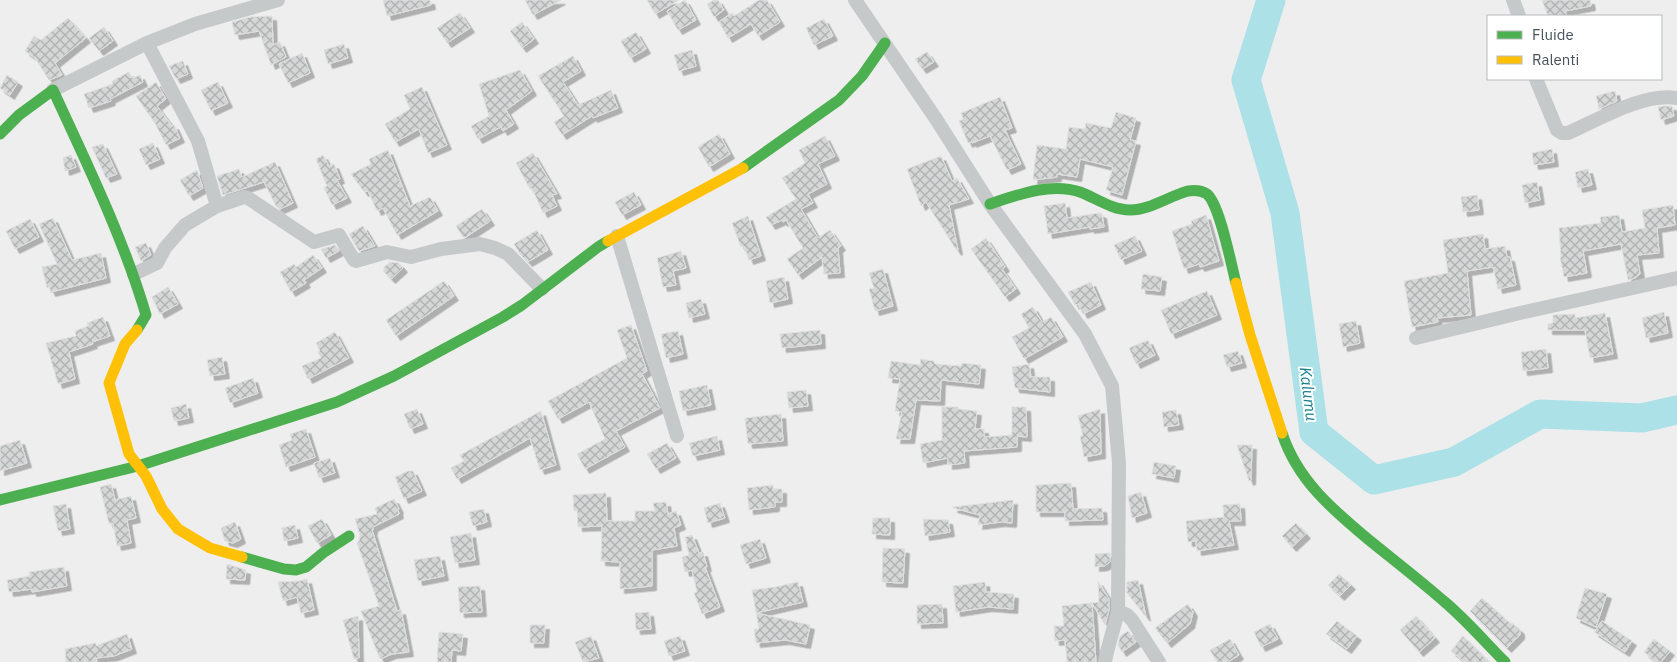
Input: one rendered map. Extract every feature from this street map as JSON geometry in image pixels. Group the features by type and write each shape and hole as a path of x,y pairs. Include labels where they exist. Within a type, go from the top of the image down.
{"street":[{"path":"0,134 19,115 53,90 146,43 203,21 278,0"},
{"path":"855,0 990,204 1085,334 1112,386 1119,463 1118,611 1115,626 1108,642 1105,662"},
{"path":"1513,0 1519,15"},
{"path":"146,43 198,141 217,206"},
{"path":"1,497 138,466 337,402 394,376 503,318 598,247 750,165 771,151 839,100 862,76 885,43"},
{"path":"1536,80 1557,130 1562,133 1568,133 1642,100 1660,96 1677,98"},
{"path":"53,90 95,181 134,274 146,315 143,322 125,344 109,383 129,454 151,485 169,520 178,529 210,548 284,569 296,570 306,567 349,536"},
{"path":"990,204 1018,194 1057,189 1071,190 1124,210 1135,210 1190,189 1204,192 1212,201 1218,214 1250,335 1287,448 1297,466 1312,488 1333,510 1447,604 1505,662"},
{"path":"134,274 157,263 164,248 184,225 217,206 244,197 314,242 337,235 340,236 356,261 386,252 412,257 441,249 480,244 508,254 542,289"},
{"path":"617,236 677,436"},
{"path":"1416,338 1677,278"},
{"path":"1118,611 1127,615 1132,620 1159,662"}],"building":[{"path":"383,0 430,0 431,5 387,16"},
{"path":"525,0 561,0 533,15"},
{"path":"647,0 679,0 655,14"},
{"path":"685,0 696,20 678,30 667,11"},
{"path":"718,0 724,10 714,17 707,4"},
{"path":"759,0 767,0 780,22 758,36 751,24 728,38 719,22 732,13 734,16"},
{"path":"1542,0 1590,0 1591,6 1565,11 1567,15 1548,15"},
{"path":"460,13 470,28 447,43 437,28"},
{"path":"272,16 273,45 280,42 286,57 271,65 259,31 235,35 232,22 250,17"},
{"path":"68,18 86,38 55,63 62,75 49,80 35,58 25,51 34,36 41,40"},
{"path":"824,19 833,36 814,45 806,28"},
{"path":"522,22 534,39 522,48 510,31"},
{"path":"104,27 113,41 99,51 89,38"},
{"path":"636,32 646,49 630,58 621,41"},
{"path":"344,44 348,58 328,64 324,50"},
{"path":"692,50 696,66 679,71 674,55"},
{"path":"927,52 934,62 922,69 915,59"},
{"path":"302,53 310,73 288,83 279,64"},
{"path":"573,56 581,71 563,82 578,105 611,90 618,108 593,118 592,116 562,135 554,122 564,116 538,76"},
{"path":"183,61 188,74 176,79 169,66"},
{"path":"520,70 532,91 506,110 514,124 503,131 501,127 478,139 471,126 489,116 479,84"},
{"path":"129,72 132,78 140,75 143,82 110,99 111,101 89,108 84,94 113,84 112,81"},
{"path":"7,75 18,82 10,95 0,88"},
{"path":"156,82 166,99 157,106 172,126 174,125 180,138 166,145 156,125 136,96"},
{"path":"218,82 228,103 211,111 201,90"},
{"path":"422,87 447,145 428,153 419,129 395,142 385,124 410,109 404,95"},
{"path":"1615,91 1617,101 1599,109 1596,96"},
{"path":"1000,97 1012,128 1005,130 1021,164 1007,170 990,136 968,143 959,121 963,119 961,113"},
{"path":"1672,106 1674,116 1661,120 1658,107"},
{"path":"1116,112 1136,118 1130,140 1136,141 1122,195 1106,190 1113,167 1080,159 1077,177 1057,174 1057,177 1033,180 1037,145 1066,149 1069,127 1085,129 1086,123 1111,128"},
{"path":"719,134 730,154 709,167 698,147"},
{"path":"825,136 835,156 818,164 827,184 808,194 813,203 801,209 818,238 830,230 841,246 838,248 840,273 824,274 822,257 798,275 787,259 803,248 786,220 771,225 766,217 796,199 782,178 805,163 799,150"},
{"path":"153,143 160,159 146,165 139,149"},
{"path":"103,144 117,174 106,178 92,147"},
{"path":"1552,149 1554,162 1534,165 1532,153"},
{"path":"388,150 410,206 430,197 438,211 397,235 383,208 377,211 368,191 364,192 351,174 371,164 369,159"},
{"path":"533,153 557,194 552,195 557,206 543,213 532,188 530,189 516,163"},
{"path":"71,155 76,167 65,171 63,158"},
{"path":"323,155 329,166 334,164 340,179 337,180 347,198 332,205 324,188 327,186 316,159"},
{"path":"941,156 952,181 957,178 969,199 949,205 957,251 926,202 921,206 907,169"},
{"path":"275,162 293,203 280,209 276,206 264,182 223,195 217,176 239,169 242,177"},
{"path":"1588,169 1592,185 1578,188 1575,172"},
{"path":"197,170 203,188 189,196 180,180"},
{"path":"1537,182 1540,200 1525,203 1522,185"},
{"path":"634,192 641,205 622,215 615,202"},
{"path":"1477,195 1479,210 1463,212 1461,197"},
{"path":"1065,203 1067,218 1099,213 1102,214 1104,227 1090,229 1090,227 1048,234 1044,206"},
{"path":"1673,205 1675,225 1657,228 1659,253 1637,255 1640,274 1635,278 1628,280 1621,244 1583,251 1587,273 1564,277 1560,257 1559,228 1601,223 1600,217 1619,215 1622,232 1645,228 1642,210"},
{"path":"482,209 490,221 466,237 463,237 456,226"},
{"path":"1206,215 1219,261 1200,267 1199,264 1184,269 1172,231 1192,224 1191,221"},
{"path":"748,216 761,256 749,260 744,246 741,247 732,223"},
{"path":"53,218 72,260 101,253 106,278 51,292 49,287 47,288 42,267 57,264 39,224"},
{"path":"30,219 39,237 15,249 6,231"},
{"path":"363,226 375,246 359,251 349,234"},
{"path":"537,230 548,250 528,262 514,244"},
{"path":"1483,234 1485,249 1505,246 1507,257 1510,257 1516,285 1498,289 1493,267 1467,271 1471,315 1437,318 1438,322 1412,327 1404,281 1448,273 1443,240"},
{"path":"1135,236 1142,251 1121,260 1114,245"},
{"path":"986,238 1005,267 1002,269 1016,289 1005,297 971,249"},
{"path":"146,243 151,255 141,261 135,247"},
{"path":"335,245 339,251 326,258 321,249"},
{"path":"681,251 686,268 673,271 676,285 663,287 657,258"},
{"path":"313,255 322,268 304,280 306,283 291,292 280,272 294,264 296,267"},
{"path":"390,262 399,263 403,268 391,279 384,272 384,267"},
{"path":"883,269 893,306 875,311 869,289 874,288 869,273"},
{"path":"1143,274 1162,277 1160,291 1141,289"},
{"path":"784,277 788,299 770,303 766,281"},
{"path":"444,281 454,296 396,336 386,320"},
{"path":"1091,282 1101,305 1083,314 1078,304 1075,305 1068,292"},
{"path":"168,287 178,304 160,314 152,297"},
{"path":"1207,291 1217,315 1171,334 1161,310"},
{"path":"701,299 705,314 689,318 686,303"},
{"path":"1033,307 1042,322 1051,317 1063,337 1024,359 1012,337 1029,328 1021,314"},
{"path":"1664,312 1668,333 1646,338 1642,318"},
{"path":"1605,313 1613,354 1590,358 1585,330 1548,330 1548,324 1553,323 1553,315 1575,314 1575,318"},
{"path":"103,317 110,336 69,352 75,379 58,384 46,343 76,336 75,331 88,326 87,323"},
{"path":"1356,321 1360,343 1343,347 1339,324"},
{"path":"631,325 647,371 642,374 660,408 616,431 625,447 585,469 577,454 605,439 589,402 558,419 548,401 627,358 617,330"},
{"path":"820,330 821,344 782,348 780,334"},
{"path":"678,331 683,354 666,358 661,334"},
{"path":"335,332 349,358 308,379 302,366 321,358 316,343"},
{"path":"1148,340 1155,355 1136,364 1129,348"},
{"path":"1546,349 1548,368 1523,371 1521,352"},
{"path":"1238,351 1242,363 1227,367 1223,355"},
{"path":"222,357 225,374 210,376 207,360"},
{"path":"920,359 934,361 935,364 961,366 962,363 981,365 979,384 941,380 940,401 916,400 910,439 896,439 902,412 895,411 900,379 888,378 891,361 921,365"},
{"path":"1029,364 1031,377 1050,377 1050,392 1015,388 1012,367"},
{"path":"253,378 258,393 230,403 225,388"},
{"path":"707,385 711,405 683,411 679,391"},
{"path":"806,390 808,406 789,408 787,392"},
{"path":"186,404 189,418 174,421 171,408"},
{"path":"942,407 958,407 958,409 977,411 975,429 984,429 984,437 1012,435 1012,407 1026,407 1027,437 1017,436 1017,447 964,451 965,463 948,465 948,458 923,463 920,444 942,440"},
{"path":"417,409 423,424 410,429 404,414"},
{"path":"1100,409 1101,454 1084,457 1080,436 1083,436 1078,416"},
{"path":"1176,410 1179,425 1164,427 1162,412"},
{"path":"541,411 556,465 540,470 530,438 457,479 451,468 464,461 460,455"},
{"path":"781,414 783,441 748,444 745,418"},
{"path":"306,429 315,457 286,467 279,445 292,440 290,434"},
{"path":"717,436 720,450 693,456 689,443"},
{"path":"20,440 27,463 0,471 0,446"},
{"path":"667,443 676,458 656,469 647,454"},
{"path":"1237,445 1252,445 1251,480 1249,481"},
{"path":"330,458 335,473 319,478 314,463"},
{"path":"1154,462 1176,466 1174,478 1152,474"},
{"path":"408,471 413,471 422,491 404,499 395,477"},
{"path":"1071,483 1073,509 1102,508 1103,520 1065,521 1065,512 1036,512 1036,485"},
{"path":"111,484 115,500 131,496 136,518 127,520 131,543 117,546 113,523 109,524 100,487"},
{"path":"773,485 773,489 782,489 782,502 775,502 775,507 749,510 747,488"},
{"path":"1141,492 1147,513 1132,518 1128,496"},
{"path":"606,493 607,521 635,521 635,511 655,511 653,503 666,502 668,514 676,511 681,525 674,528 677,546 652,550 652,586 620,589 620,562 601,561 602,526 578,527 577,510 574,511 573,495"},
{"path":"394,499 399,509 399,514 373,527 372,530 397,611 401,610 409,652 392,654 380,659 361,611 379,606 357,543 360,535 355,519 377,514 375,508"},
{"path":"1013,500 1012,523 1001,522 978,525 980,515 953,508 953,507"},
{"path":"720,503 725,518 708,523 704,508"},
{"path":"66,504 70,529 58,531 53,506"},
{"path":"1240,504 1241,521 1229,521 1234,545 1197,551 1196,541 1188,542 1186,521 1224,517 1223,505"},
{"path":"484,509 487,522 473,526 469,512"},
{"path":"873,518 890,518 890,535 872,534"},
{"path":"322,519 331,535 317,543 308,526"},
{"path":"923,519 948,520 950,532 925,536"},
{"path":"235,522 241,539 233,543 225,541 221,528"},
{"path":"1296,523 1306,534 1292,547 1282,536"},
{"path":"295,525 298,538 284,541 282,528"},
{"path":"471,533 475,560 455,563 450,537"},
{"path":"692,535 699,553 703,552 707,567 705,567 720,607 702,614 694,593 697,592 692,570 685,572 682,557 689,555 685,537"},
{"path":"760,539 766,558 746,564 740,545"},
{"path":"883,548 905,549 903,583 882,582"},
{"path":"1110,553 1110,562 1104,566 1095,567 1095,554"},
{"path":"440,556 444,576 418,581 414,560"},
{"path":"227,564 246,570 245,580 226,579"},
{"path":"64,567 67,586 32,592 32,589 9,592 7,580 30,576 29,572"},
{"path":"1339,574 1351,585 1340,596 1328,585"},
{"path":"307,579 314,610 301,613 297,597 283,601 278,582"},
{"path":"1138,580 1146,617 1127,593 1127,582"},
{"path":"1098,581 1109,599 1109,610 1105,625 1092,603 1096,662 1067,662 1065,640 1055,641 1054,626 1064,626 1062,606 1099,602"},
{"path":"798,582 803,602 756,613 752,590"},
{"path":"985,582 986,592 1014,594 1013,609 988,607 956,612 953,586"},
{"path":"480,586 482,612 460,613 458,587"},
{"path":"1585,588 1607,594 1596,627 1576,618"},
{"path":"1482,598 1520,630 1520,635 1507,648 1470,611"},
{"path":"942,604 943,623 917,624 917,605"},
{"path":"1188,604 1193,612 1190,624 1167,643 1155,628"},
{"path":"649,612 651,629 636,630 635,613"},
{"path":"756,613 810,625 806,644 785,640 756,643 754,629 759,629"},
{"path":"358,616 359,658 354,659 343,620"},
{"path":"1416,616 1435,638 1419,652 1400,630"},
{"path":"1337,621 1357,636 1347,649 1326,634"},
{"path":"1602,621 1632,641 1625,652 1594,632"},
{"path":"1270,624 1278,639 1261,647 1254,632"},
{"path":"530,625 545,625 544,643 530,643"},
{"path":"1128,631 1136,642 1122,652 1118,645 1120,636"},
{"path":"439,632 463,634 461,651 452,650 451,662 437,662"},
{"path":"127,634 132,649 114,656 96,658 97,662 66,662 65,649 96,643 96,646"},
{"path":"591,636 599,658 583,662 575,642"},
{"path":"680,636 685,651 669,656 664,641"},
{"path":"1463,636 1489,662 1465,662 1451,651"},
{"path":"1230,639 1239,655 1228,662 1217,662 1210,650"},
{"path":"1654,639 1670,651 1661,662 1656,662 1644,652"}],"waterway":[{"name":"Kalumu","path":"1271,0 1246,80 1285,213 1314,432 1374,480 1454,462 1540,414 1642,418 1677,410"}],"traffic: fast":[{"path":"743,168 839,100 862,76 885,43"},
{"path":"0,134 19,115 53,90 104,201 127,257 146,315 137,330"},
{"path":"990,204 1034,191 1058,188 1080,192 1110,206 1130,210 1145,208 1188,191 1202,192 1207,194 1212,200 1216,210 1236,283"},
{"path":"0,500 138,466 337,402 394,376 503,317 608,241"},
{"path":"1282,433 1297,465 1318,493 1356,529 1454,610 1505,662"},
{"path":"242,557 284,569 296,570 306,567 349,536"}],"traffic: slow":[{"path":"608,241 743,168"},
{"path":"1236,283 1250,335 1282,433"},
{"path":"137,330 125,344 109,383 129,454 146,476 162,509 178,529 210,548 242,557"}]}
